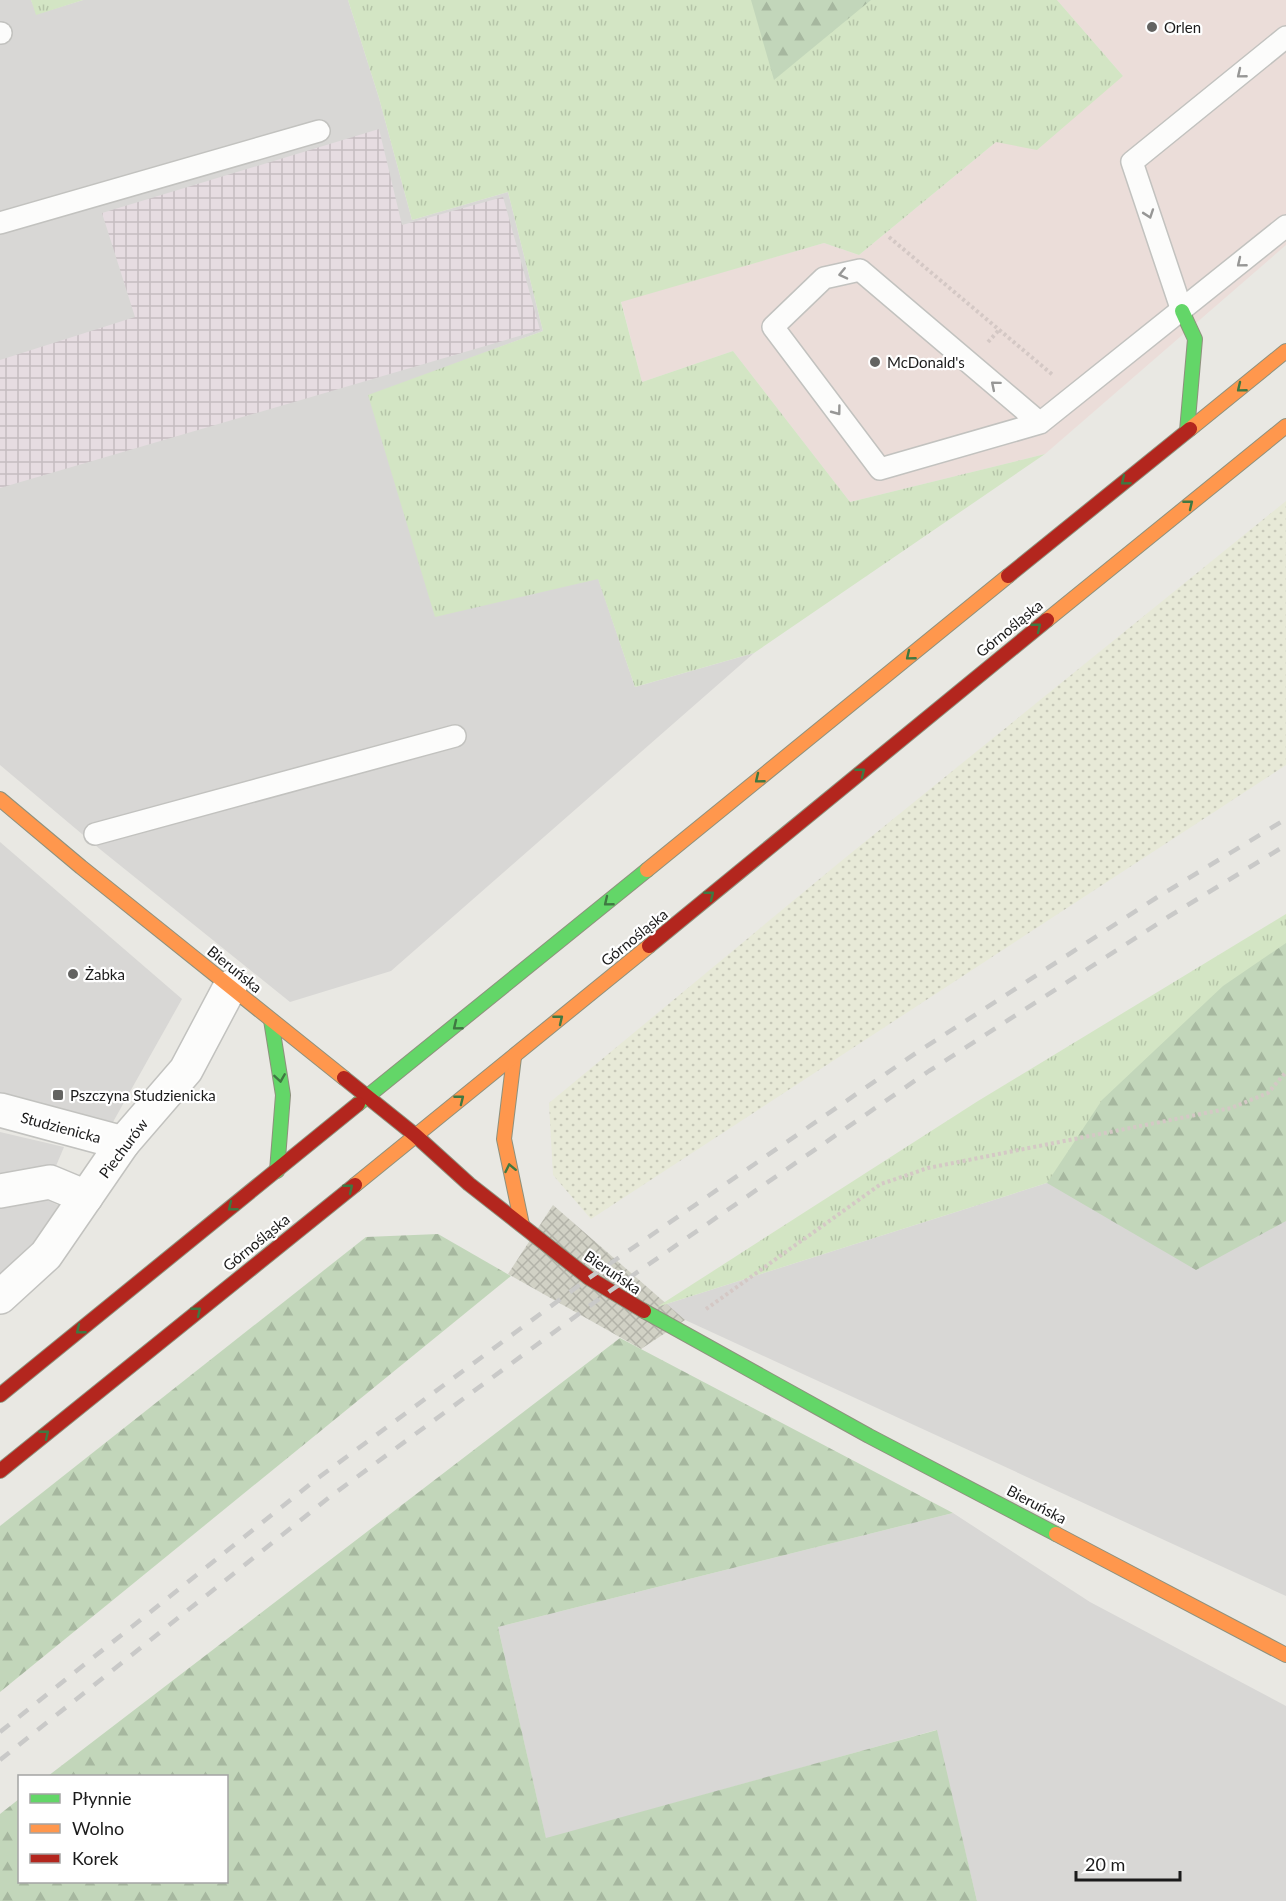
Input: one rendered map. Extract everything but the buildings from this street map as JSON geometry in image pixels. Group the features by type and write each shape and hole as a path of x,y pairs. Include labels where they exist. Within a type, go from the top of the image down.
{"main road":[{"path":"1182,310 1195,339 1187,431"},
{"path":"0,1395 1286,351"},
{"name":"Górnośląska","path":"0,1470 514,1056 982,671 1286,426"},
{"name":"Bieruńska","path":"0,799 414,1135 469,1184 589,1278 676,1330 869,1436 1286,1654"},
{"path":"271,1020 283,1095 277,1171"},
{"path":"514,1056 504,1139 522,1225"}],"street":[{"name":"Piechurów","path":"0,1298 46,1255 123,1143 186,1070 230,987"},
{"name":"Studzienicka","path":"0,1110 123,1143"},
{"path":"0,1191 50,1182 86,1197"}],"lane":[{"path":"1182,310 1132,162 1286,37"},
{"path":"0,223 320,131"},
{"path":"1040,423 860,270 825,278 773,327 880,469 1040,423 1286,226"},
{"path":"95,834 455,736"}],"path":[{"path":"889,237 1054,376"},
{"path":"676,1330 881,1184 928,1168 1231,1108 1268,1093 1286,1072"}],"shaded area":[{"path":"0,0 31,0 37,14 83,0 348,0 379,98 412,220 508,192 543,331 369,396 598,578 635,687 754,653 391,971 290,1002 101,850 0,765"},
{"path":"1057,0 1286,0 1286,245 1045,454 850,502 733,351 642,382 621,301 824,243 859,255 996,142 1123,76"},
{"path":"379,129 402,225 503,197 540,330 0,488 0,360 135,317 102,213"},
{"path":"0,842 182,999 113,1122 0,1092"},
{"path":"1286,1107 1286,1596 657,1307"},
{"path":"0,1132 64,1147 56,1166 0,1176"},
{"path":"45,1199 62,1207 30,1249 0,1275 0,1207"},
{"path":"553,1205 685,1320 641,1349 508,1274"},
{"path":"953,1513 1090,1602 1286,1706 1286,1901 977,1901 936,1730 546,1839 498,1627"}],"green space":[{"path":"31,0 83,0 36,15"},
{"path":"348,0 1057,0 1123,76 1037,150 996,142 859,255 824,243 621,302 642,382 733,351 850,502 1045,454 754,653 635,687 598,579 435,617 368,395 543,331 508,192 412,220 379,98"},
{"path":"751,0 871,0 774,80"},
{"path":"1286,501 1286,765 591,1219 553,1175 549,1103 840,862"},
{"path":"1286,914 1286,1107 657,1307 978,1101"},
{"path":"1286,943 1286,1221 1196,1270 1047,1183 1102,1100 1223,986"},
{"path":"438,1234 511,1276 0,1692 0,1526 366,1237"},
{"path":"620,1338 953,1513 498,1627 546,1838 937,1730 977,1901 0,1901 0,1814 18,1800 18,1883 228,1883 228,1775 49,1775"}],"railway":[{"path":"0,1732 318,1478 589,1278 916,1053 1156,898 1286,819"},
{"path":"0,1760 331,1496 610,1291 929,1071 1168,917 1286,845"}],"traffic: fast":[{"path":"1182,311 1195,339 1187,431"},
{"path":"358,1104 647,870"},
{"path":"271,1020 283,1095 277,1171"},
{"path":"644,1311 869,1436 1056,1534"}],"traffic: slow":[{"path":"1190,429 1286,351"},
{"path":"1047,620 1286,426"},
{"path":"647,870 1008,576"},
{"path":"0,799 344,1078"},
{"path":"355,1185 649,946"},
{"path":"514,1057 504,1139 522,1225"},
{"path":"1056,1534 1286,1655"}],"traffic: jam":[{"path":"1008,576 1190,429"},
{"path":"649,946 1047,620"},
{"path":"344,1078 415,1135 469,1184 589,1278 644,1311"},
{"path":"0,1395 358,1104"},
{"path":"0,1471 355,1185"}],"place":[{"name":"Orlen","path":"1152,27"},
{"name":"McDonald's","path":"875,362"},
{"name":"Żabka","path":"73,974"},
{"name":"Pszczyna Studzienicka","path":"58,1095"}]}
